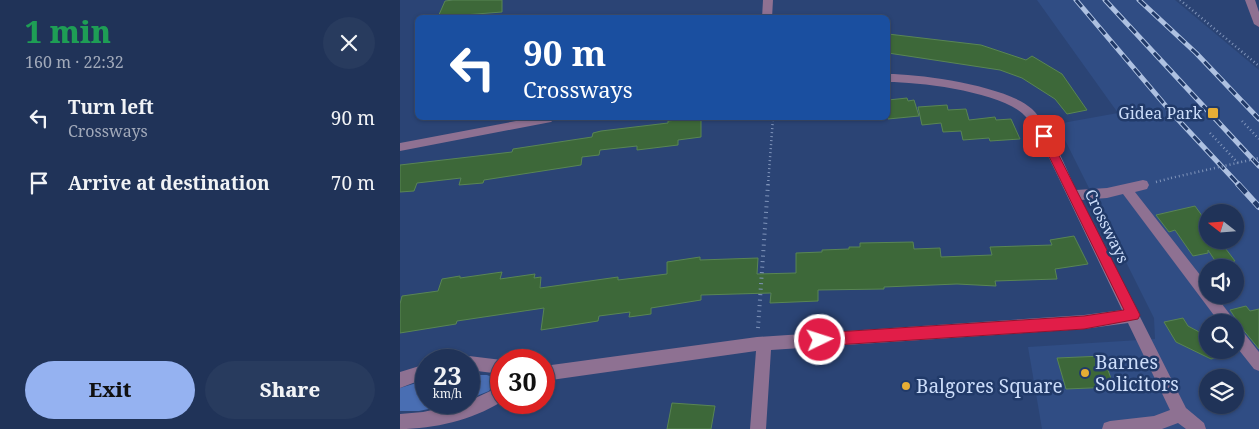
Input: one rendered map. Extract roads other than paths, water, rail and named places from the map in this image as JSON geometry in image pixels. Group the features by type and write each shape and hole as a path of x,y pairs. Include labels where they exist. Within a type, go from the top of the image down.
{"street":[{"path":"767,15 768,0"},
{"path":"1250,0 1259,24"},
{"name":"Crossways","path":"890,78 901,78 997,95 1014,102 1028,111 1044,136 1074,195 1180,414 1198,429"},
{"path":"400,147 542,120"},
{"path":"1074,195 1107,193 1143,186"},
{"path":"1126,189 1221,314"},
{"path":"555,372 760,344 1084,322 1133,315"},
{"path":"758,429 760,344"},
{"path":"1244,345 1259,364"},
{"path":"400,380 415,375"},
{"path":"400,422 431,418 474,407 490,399"},
{"path":"1110,429 1154,424 1180,414"}],"railway":[{"path":"1076,0 1171,112 1239,185"},
{"path":"1105,0 1259,166"},
{"path":"1139,0 1196,53 1259,119"},
{"path":"1238,184 1259,207"}],"place":[{"name":"Gidea Park","path":"1213,113"},
{"name":"Barnes Solicitors","path":"1085,373"},
{"name":"Balgores Square","path":"906,386"}]}
